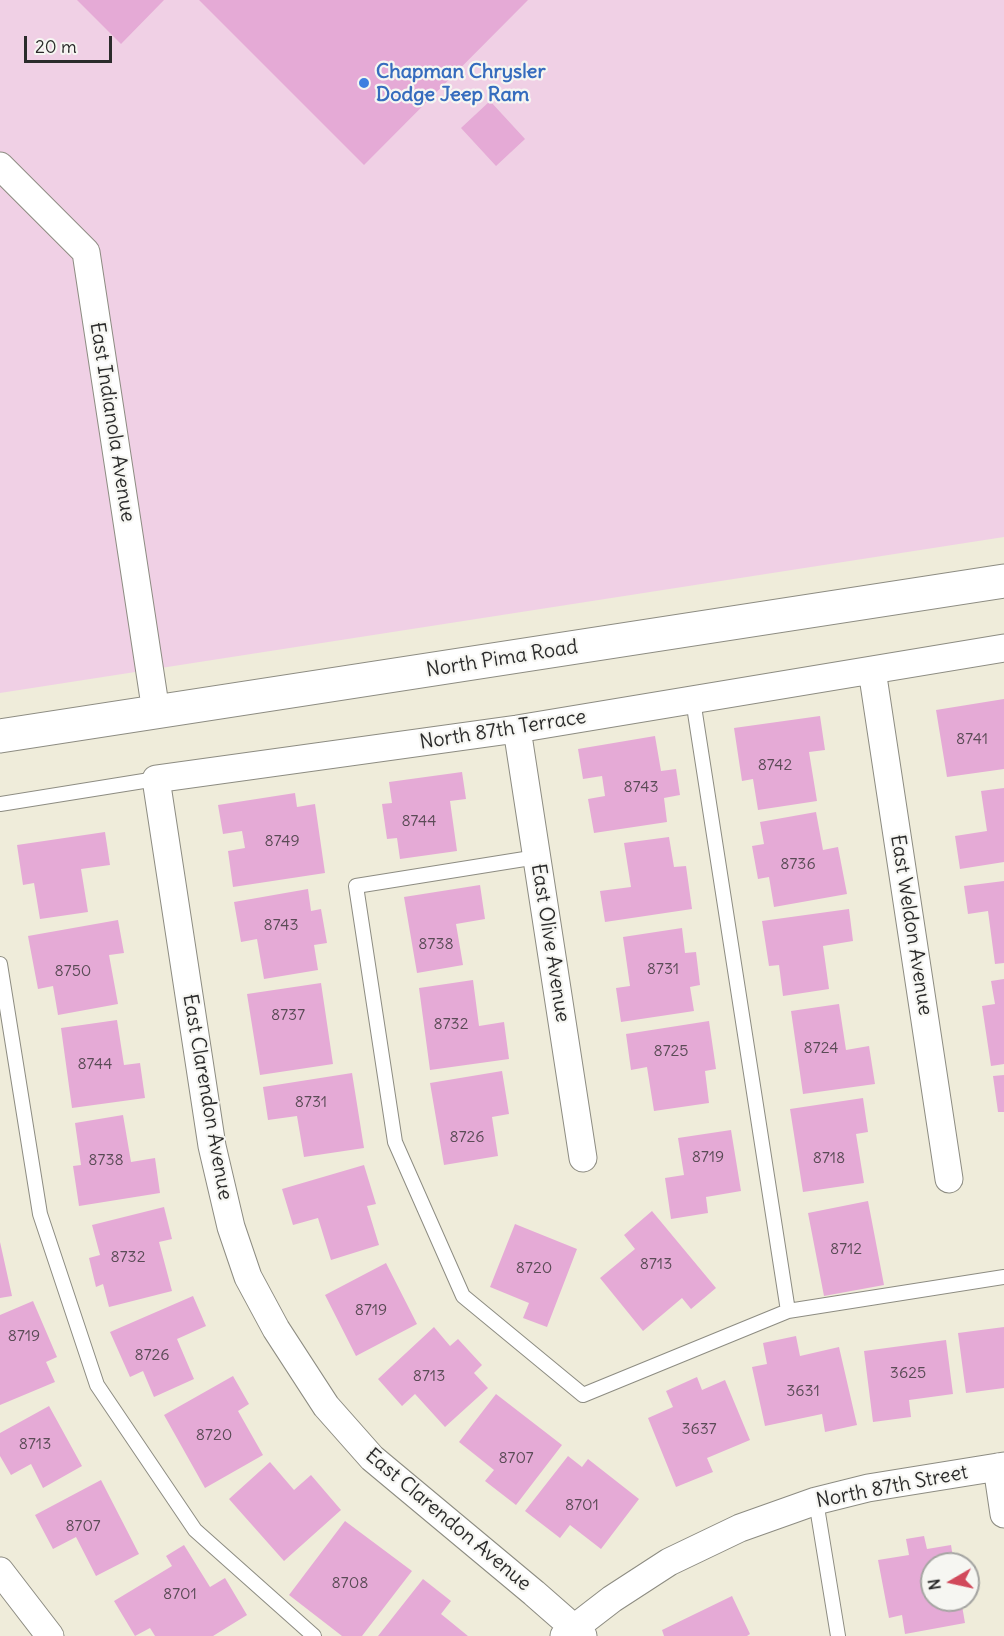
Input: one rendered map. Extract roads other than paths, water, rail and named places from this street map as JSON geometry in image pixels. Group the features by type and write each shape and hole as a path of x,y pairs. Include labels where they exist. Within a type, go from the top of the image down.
{"main road":[{"name":"North Pima Road","path":"0,736 1004,581"}],"street":[{"name":"East Indianola Avenue","path":"0,166 86,252 156,712"},
{"name":"North 87th Terrace","path":"156,779 518,729 1004,648"},
{"name":"East Weldon Avenue","path":"872,670 949,1179"},
{"name":"East Olive Avenue","path":"518,729 583,1158"},
{"name":"East Clarendon Avenue","path":"156,779 212,1146 231,1227 248,1278 276,1329 326,1406 372,1458 574,1633"},
{"name":"North 87th Street","path":"574,1633 612,1599 669,1562 740,1528 816,1501 868,1488 1000,1466"},
{"path":"1000,1466 1004,1514"},
{"path":"0,1571 50,1636"}],"lane":[{"path":"693,700 788,1311"},
{"name":"North 87th Terrace","path":"0,804 156,779"},
{"path":"537,857 356,885 395,1142 463,1296 583,1395 788,1311 1004,1277"},
{"path":"0,964 40,1214 97,1385 195,1530 315,1636"},
{"path":"816,1501 838,1636"}],"place":[{"name":"Chapman Chrysler Dodge Jeep Ram","path":"364,83"}]}
